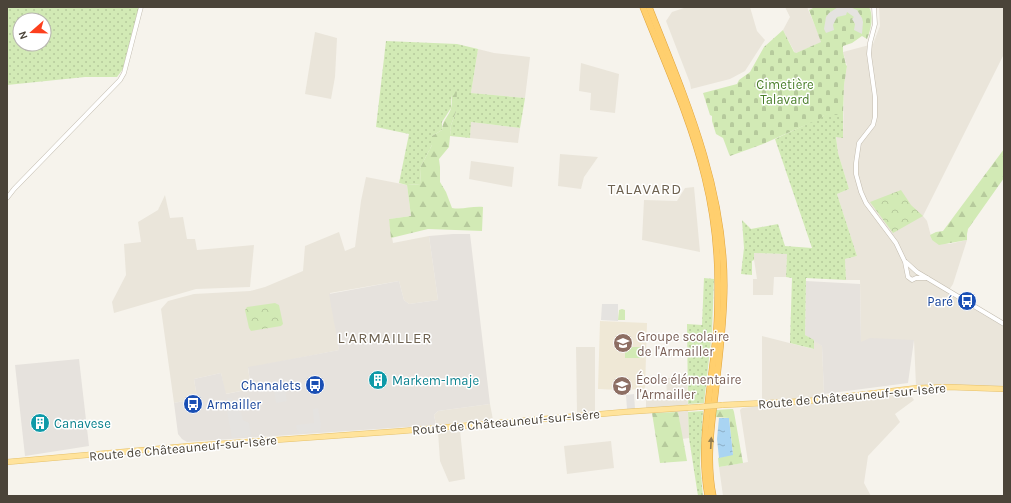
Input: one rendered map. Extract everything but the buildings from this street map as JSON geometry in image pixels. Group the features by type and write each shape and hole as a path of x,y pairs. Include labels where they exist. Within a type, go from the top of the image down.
{"highway":[{"path":"643,7 688,122 698,152 711,205 721,269"},
{"path":"649,7 701,144 716,203 721,269 721,341 712,419 709,462 713,496"},
{"path":"708,496 705,477 704,451 721,285"}],"main road":[{"name":"Route de Châteauneuf-sur-Isère","path":"7,462 189,446 394,432 596,414 722,405 808,401 911,388 948,387 1004,389"}],"street":[{"path":"7,198 120,80 124,72 142,7"},
{"path":"874,7 875,28 870,43 869,54 875,97 875,118 873,125 859,144 856,174 866,203 896,243 906,262 908,272 907,276 909,279 913,280 916,278 927,278"},
{"path":"906,262 917,272 1004,324"},
{"path":"908,272 913,269"},
{"path":"916,278 917,272"}],"shaded area":[{"path":"687,7 750,7 757,31 765,40 745,71 730,79 691,89 666,21 672,12"},
{"path":"785,7 807,7 822,42 795,53 783,30 790,17"},
{"path":"838,7 850,7 857,10 863,22 862,34 854,30 855,24 852,19 854,17 847,12 846,15 837,17 833,25 834,30 826,33 824,29 826,17"},
{"path":"879,7 1004,7 1004,54 923,216 927,221 932,240 949,244 967,240 953,284 947,293 1004,327 1004,386 916,386 914,340 861,342 860,280 846,280 845,259 857,256 837,194 849,189 838,153 836,136 843,138 844,85 847,66 843,52 873,44 880,26"},
{"path":"315,32 337,38 335,77 331,99 305,94"},
{"path":"478,49 494,53 530,57 525,98 471,93"},
{"path":"581,63 619,74 615,113 590,110 591,93 579,91"},
{"path":"471,122 520,128 518,143 470,138"},
{"path":"560,154 598,157 584,177 581,189 558,186"},
{"path":"471,161 514,167 512,187 469,179"},
{"path":"366,177 407,185 411,216 389,219 393,243 429,236 438,300 409,304 404,300 399,281 330,293 339,350 248,368 251,389 225,394 221,373 194,379 197,398 174,403 161,309 168,301 194,294 250,291 265,287 303,271 305,246 339,232 345,251 355,247 361,201"},
{"path":"694,187 700,252 642,240 644,200 677,201 685,188"},
{"path":"165,195 170,218 183,217 187,239 195,239 197,250 254,245 250,287 196,289 114,313 112,302 126,275 124,244 141,242 138,222 158,210"},
{"path":"470,234 490,404 438,411 434,415 436,425 187,442 178,434 174,403 197,398 194,379 221,373 226,394 251,389 248,367 339,350 329,294 399,281 404,300 409,304 438,300 429,236"},
{"path":"753,253 787,254 786,277 774,277 773,295 753,295 753,279 757,279"},
{"path":"806,281 860,284 861,342 870,338 914,340 908,383 824,394 822,346 805,335"},
{"path":"602,304 618,304 618,321 601,320"},
{"name":"Groupe scolaire de l'Armailler","path":"600,321 647,323 645,389 598,389"},
{"path":"762,336 813,349 814,340 822,346 824,394 826,402 862,397 910,394 914,400 895,414 900,422 868,456 864,483 871,496 723,496 719,467 748,462 740,410 742,408 762,406"},
{"path":"576,347 595,347 595,411 577,413"},
{"path":"79,359 89,446 25,456 15,365"},
{"path":"687,377 689,438 682,439 678,412 646,413 646,395 667,395 666,378"},
{"path":"283,388 285,389 287,401 276,403 274,391"},
{"path":"634,394 635,409 627,409 626,395"},
{"path":"227,398 232,398 229,402 241,400 242,405 238,405 239,412 241,412 243,420 249,423 251,436 232,438 227,411 231,411"},
{"path":"490,404 493,420 462,422 460,430 465,479 449,482 440,461 438,432 434,415 438,411"},
{"path":"318,408 321,425 320,430 299,433 296,425 314,423 313,409"},
{"path":"611,441 614,468 567,474 564,446"}],"green space":[{"path":"7,7 139,7 123,69 117,77 85,77 7,85"},
{"name":"Cimetière Talavard","path":"815,7 869,7 871,11 870,31 867,39 862,36 852,43 843,46 847,66 844,85 843,115 824,115 820,119 763,144 730,156 723,138 716,134 712,116 710,115 703,93 737,84 739,80 750,72 764,47 783,30 794,52 796,53 821,42 809,10"},
{"path":"386,41 457,44 478,49 471,93 525,98 520,128 471,122 470,138 450,136 451,125 456,112 451,95 451,108 442,122 442,130 432,136 432,145 420,168 421,184 407,185 399,183 409,134 376,127"},
{"path":"453,88 457,91 456,112 451,125 449,147 439,159 440,182 446,192 452,208 460,209 483,207 482,231 428,229 391,238 389,219 411,216 407,185 421,184 420,168 432,145 432,136 442,130 450,111 452,105"},
{"path":"824,115 843,115 843,138 836,137 838,153 849,189 837,194 857,256 845,259 846,280 806,278 805,335 814,340 814,349 790,343 792,278 786,277 787,254 754,253 754,260 752,261 752,275 741,274 744,248 742,220 751,229 778,224 785,246 812,248 775,139"},
{"path":"1004,149 1004,178 968,229 967,240 939,245 932,240 930,235 943,231"},
{"path":"901,190 911,205 923,216 893,233 870,202"},
{"path":"704,278 714,279 712,332 704,403 688,404 687,324 702,325"},
{"path":"275,303 279,305 283,324 281,326 251,331 245,310 247,307"},
{"path":"619,310 625,310 625,320 618,320"},
{"path":"625,347 642,347 642,358 625,358"},
{"path":"733,409 743,463 719,467 718,458 733,454 729,418 716,417 716,410"},
{"path":"703,411 700,464 703,496 698,496 689,438 688,412"},
{"path":"678,412 687,461 660,463 652,413"}],"water":[{"path":"719,418 729,418 733,455 719,458 717,439"}],"place":[{"name":"Paré","path":"967,301"},
{"name":"Groupe scolaire de l'Armailler","path":"623,343"},
{"name":"Markem-Imaje","path":"378,380"},
{"name":"Chanalets","path":"315,385"},
{"name":"École élémentaire l'Armailler","path":"622,386"},
{"name":"Armailler","path":"193,404"},
{"name":"Canavese","path":"40,423"}],"district":[{"name":"TALAVARD","path":"645,189"},
{"name":"L'ARMAILLER","path":"385,338"}]}
